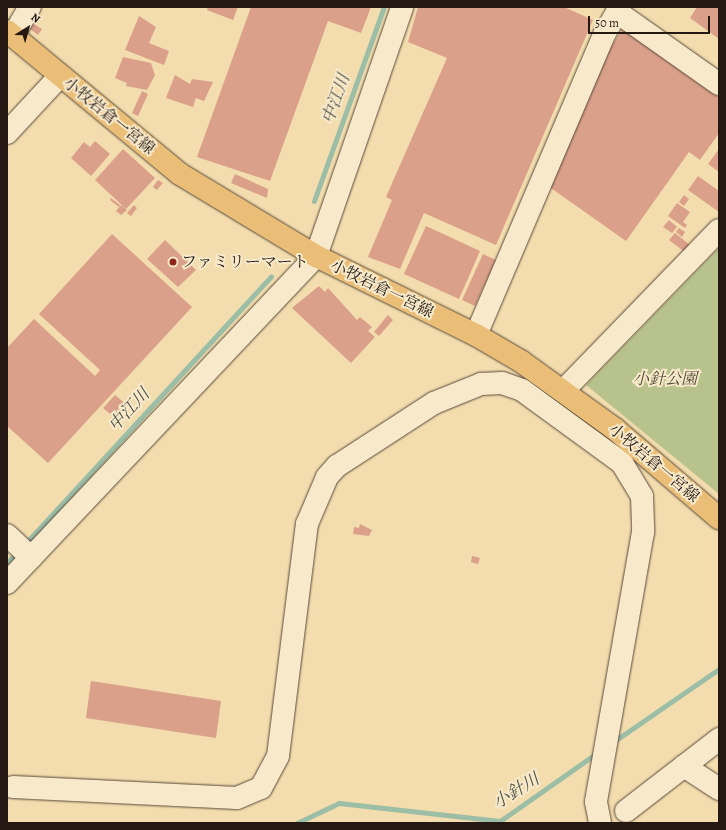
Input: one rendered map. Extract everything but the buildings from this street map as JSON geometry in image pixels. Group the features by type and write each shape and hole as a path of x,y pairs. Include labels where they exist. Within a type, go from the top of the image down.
{"main road":[{"name":"小牧岩倉一宮線","path":"10,34 180,174 316,256 476,335 563,391 664,468 719,518"}],"street":[{"path":"10,34 30,7"},
{"path":"7,583 30,556 316,256 402,7"},
{"path":"476,335 616,9 719,84"},
{"path":"7,134 60,76"},
{"path":"563,391 719,230"},
{"path":"13,787 236,798 261,788 278,756 307,524 317,494 337,466 434,403 481,384 502,383 522,390 622,463 642,496 642,532 596,802 600,823"},
{"path":"10,538 30,556"},
{"path":"626,811 688,769 719,739"},
{"path":"688,769 719,789"}],"green space":[{"name":"小針公園","path":"719,248 719,494 586,385"}],"waterway":[{"name":"中江川","path":"314,201 384,7"},
{"name":"中江川","path":"24,545 271,276"},
{"name":"中江川","path":"7,563 17,552"},
{"name":"小針川","path":"613,742 719,669"},
{"name":"小針川","path":"297,823 339,803 500,821 598,752"}],"place":[{"name":"ファミリーマート","path":"173,262"}]}
